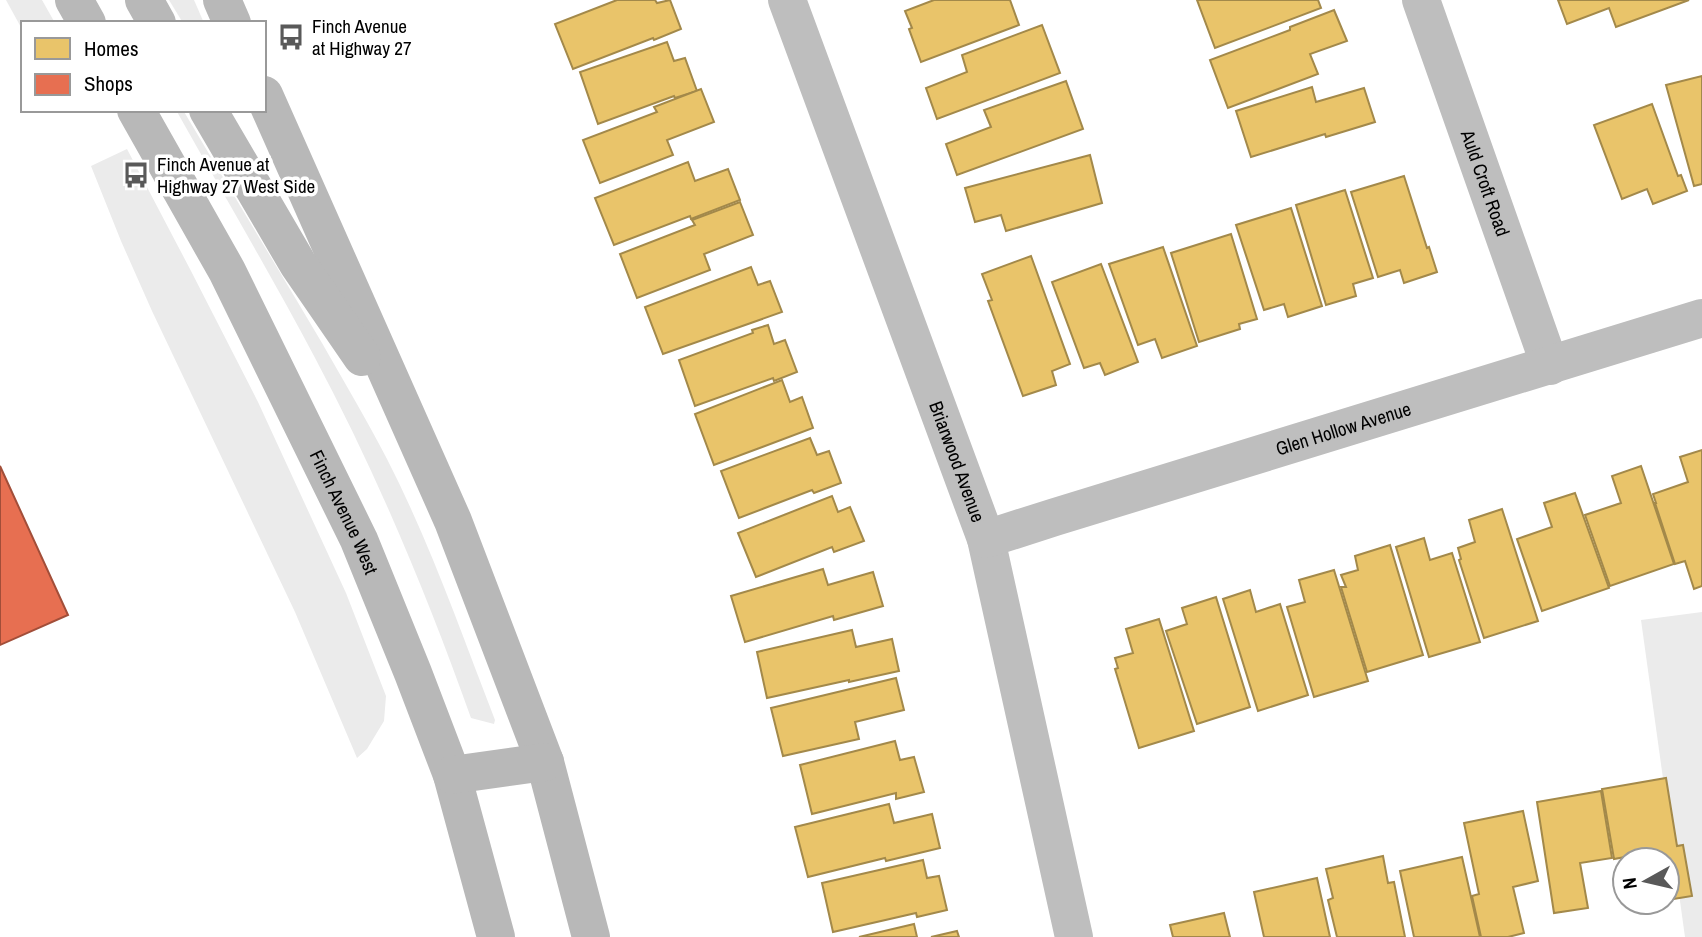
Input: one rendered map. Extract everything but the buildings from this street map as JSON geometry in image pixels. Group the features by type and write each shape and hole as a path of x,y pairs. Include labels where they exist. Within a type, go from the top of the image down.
{"main road":[{"path":"74,0 85,21"},
{"path":"144,0 156,21"},
{"path":"222,0 231,21"},
{"path":"266,100 453,522 545,762 591,937"},
{"name":"Finch Avenue West","path":"137,112 227,271 359,540 452,775 496,937"},
{"path":"209,112 298,264 411,427"},
{"path":"452,775 545,762"}],"street":[{"name":"Briarwood Avenue","path":"787,0 986,539 1074,937"},
{"name":"Auld Croft Road","path":"1421,0 1550,366"},
{"name":"Glen Hollow Avenue","path":"986,539 1702,318"}],"shaded area":[{"path":"6,0 42,0 54,21 21,21 21,27"},
{"path":"169,0 194,0 203,21 182,21"},
{"path":"177,112 184,112 322,343 387,459 444,588 495,720 494,724 471,718 437,625 379,489 337,400"},
{"path":"127,149 258,402 346,593 386,696 384,721 367,749 357,758 295,612 152,311 91,166"},
{"path":"1702,612 1702,937 1685,937 1681,908 1681,846 1672,846 1641,620"}],"place":[{"name":"Finch Avenue at Highway 27","path":"291,37"},
{"name":"Finch Avenue at Highway 27 West Side","path":"136,175"}]}
